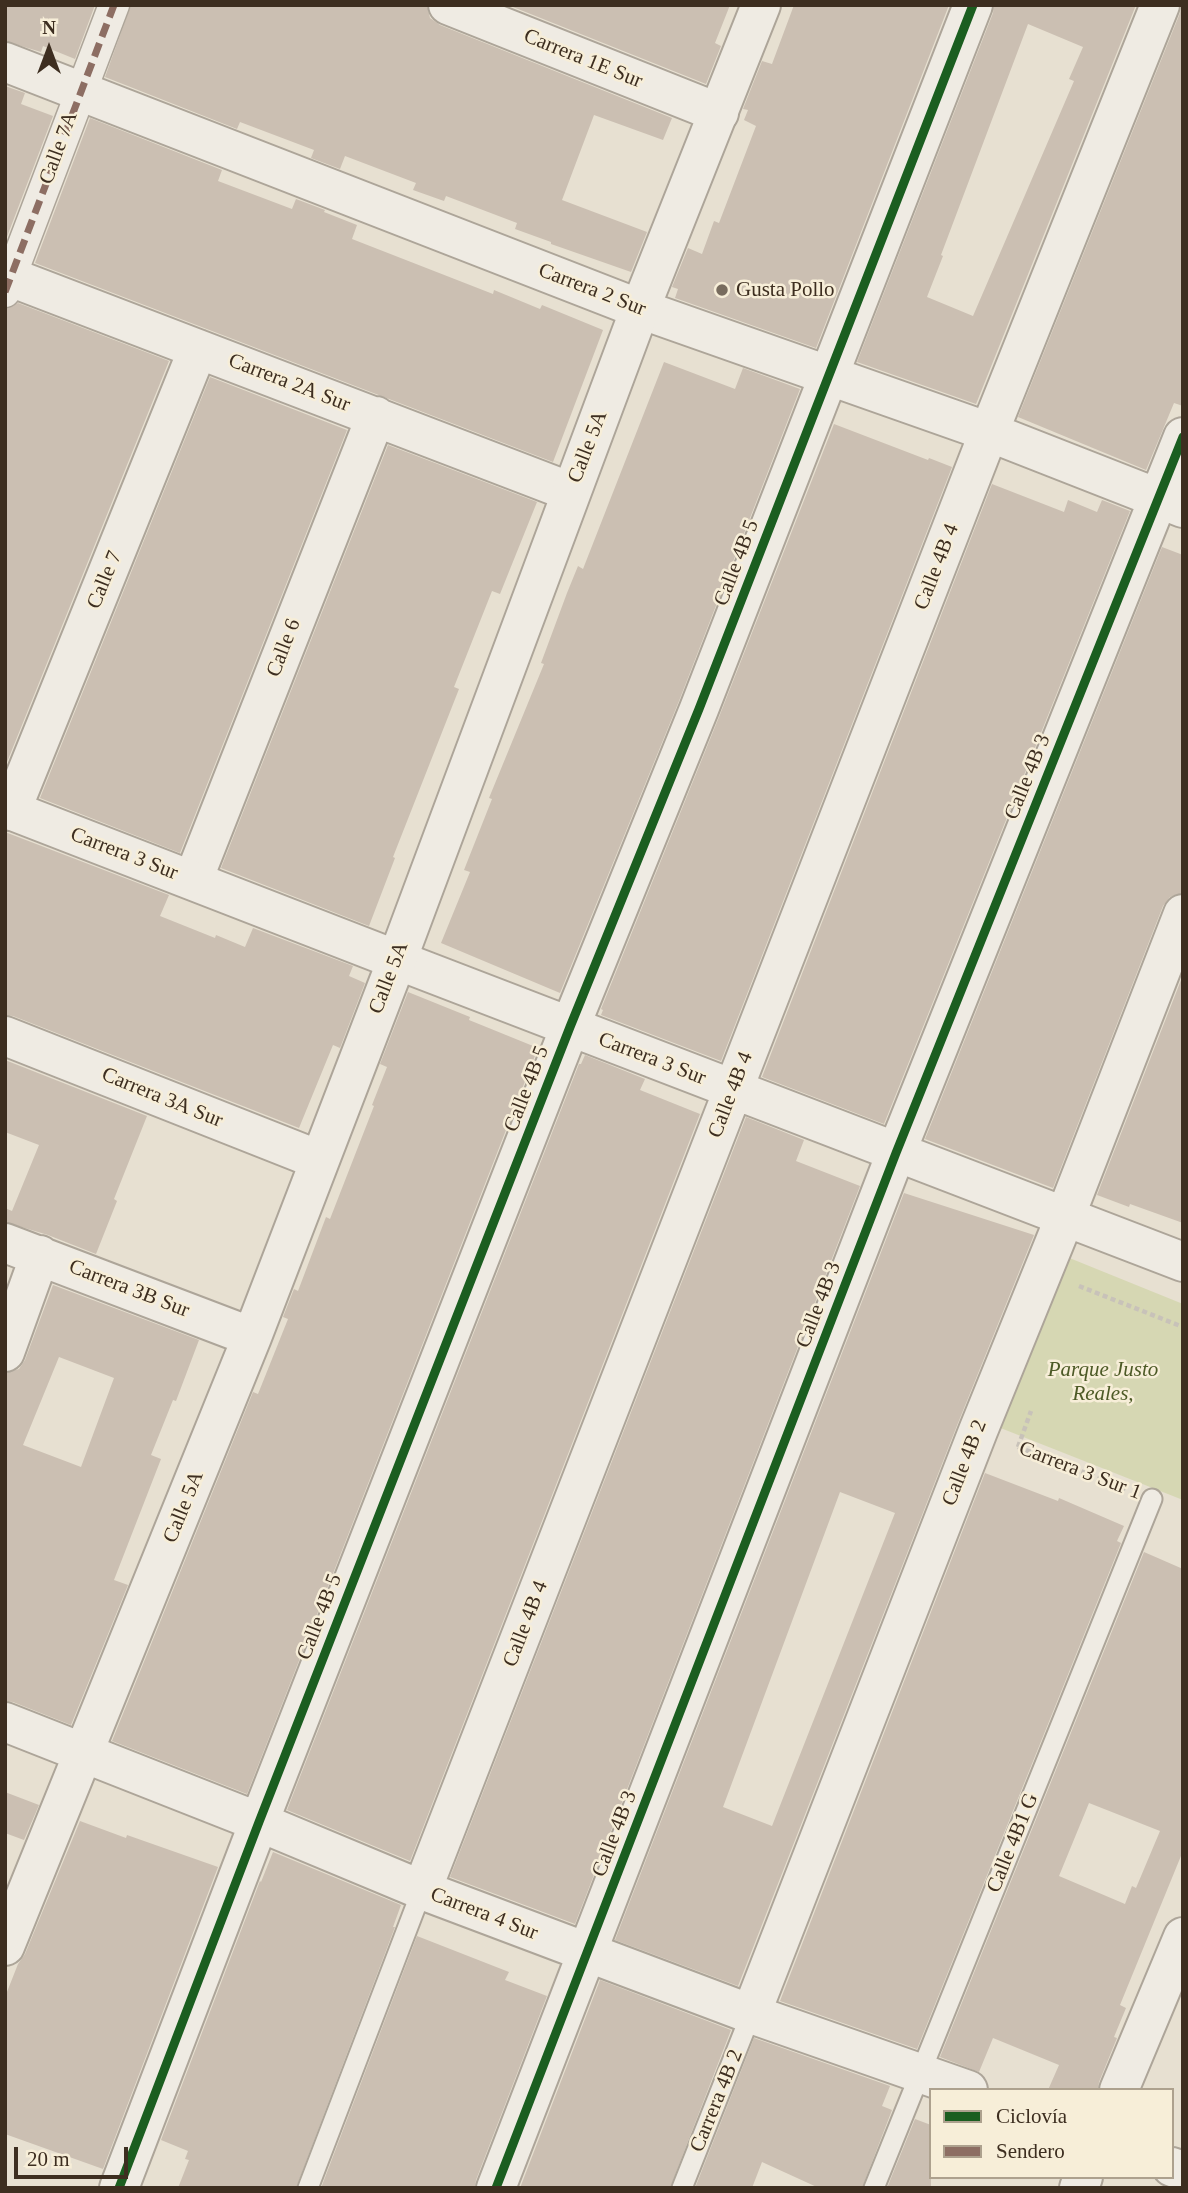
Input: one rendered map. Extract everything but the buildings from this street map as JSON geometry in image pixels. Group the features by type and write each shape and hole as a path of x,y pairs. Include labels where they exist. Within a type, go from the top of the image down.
{"street":[{"name":"Calle 7A","path":"7,281 114,5"},
{"name":"Carrera 1E Sur","path":"448,5 719,113"},
{"name":"Calle 5A","path":"5,1946 252,1337 397,960 640,309 761,5"},
{"name":"Calle 4B 5","path":"119,2188 570,1027 699,709 973,5"},
{"name":"Calle 4B 4","path":"422,1890 989,432 1160,5"},
{"name":"Carrera 2 Sur","path":"5,62 640,309 989,432 1171,504"},
{"name":"Carrera 2A Sur","path":"7,281 198,349 571,492"},
{"name":"Calle 7","path":"8,809 198,349"},
{"name":"Calle 6","path":"193,880 376,416"},
{"name":"Calle 4B 3","path":"496,2188 896,1153 1171,504 1183,437"},
{"name":"Carrera 3 Sur","path":"8,809 1183,1262"},
{"name":"Calle 4B 2","path":"751,2014 1183,914"},
{"name":"Carrera 3A Sur","path":"5,1036 319,1160"},
{"name":"Carrera 3B Sur","path":"22,1249 252,1337"},
{"path":"5,1352 22,1249"},
{"name":"Carrera 4 Sur","path":"5,1721 422,1890 751,2014 963,2088"},
{"path":"1120,2088 1183,1937"}],"lane":[{"name":"Calle 4B1 G","path":"874,2188 1152,1499"},
{"name":"Calle 4B 4","path":"308,2188 422,1890"},
{"name":"Carrera 4B 2","path":"682,2188 751,2014"}],"path":[{"path":"1075,1296 1080,1285 1183,1327"},
{"path":"1018,1447 1035,1400"}],"green space":[{"name":"Parque Justo Reales,","path":"1067,1257 1183,1304 1183,1500 998,1427"}],"marked path":[{"path":"5,292 114,5"}],"cycle path":[{"path":"119,2188 570,1027 699,709 973,5"},
{"path":"496,2188 896,1153 1183,437"}],"place":[{"name":"Gusta Pollo","path":"722,290"}]}
